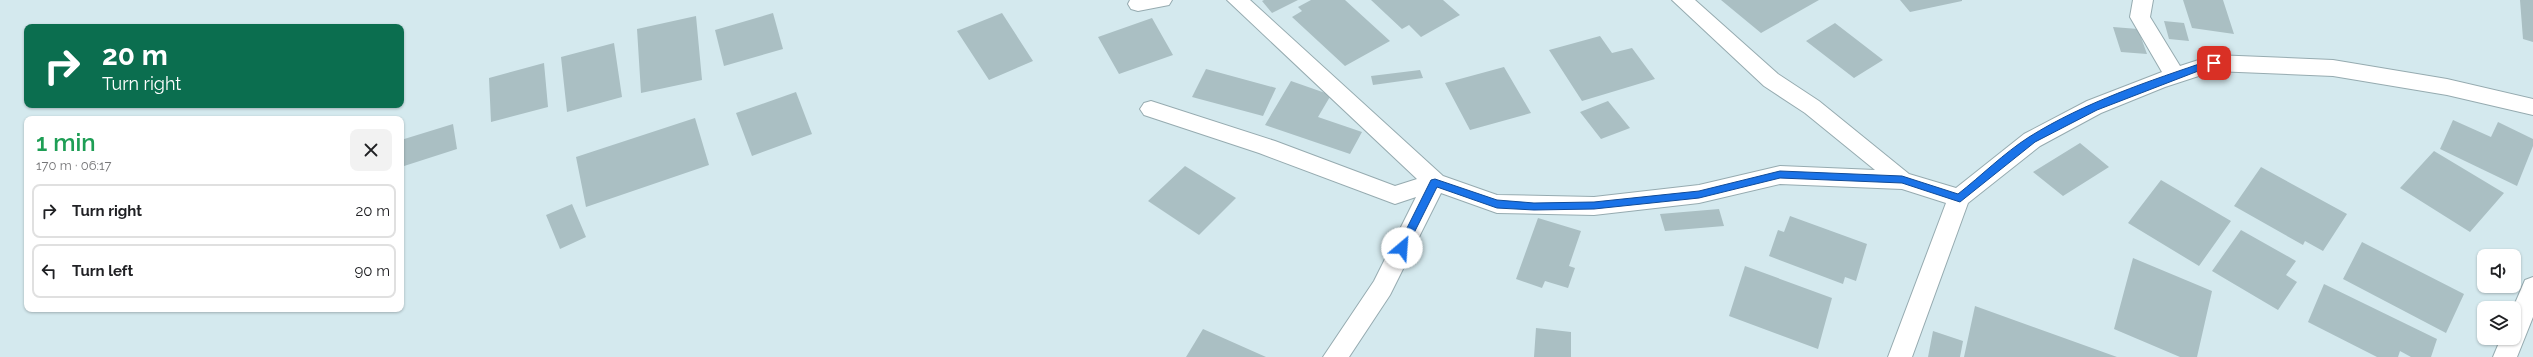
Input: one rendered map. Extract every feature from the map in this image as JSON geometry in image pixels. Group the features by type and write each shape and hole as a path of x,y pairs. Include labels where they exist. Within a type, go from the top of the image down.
{"street":[{"path":"1138,4 1162,0"},
{"path":"1237,0 1435,182 1497,204 1534,206 1594,206 1699,194 1780,175 1902,180 1960,198"},
{"path":"1682,0 1771,80 1812,107 1902,180"},
{"path":"2143,0 2140,17 2175,76"},
{"path":"1900,357 1960,198 2032,140 2094,107 2175,76 2214,63 2333,68 2447,87 2533,107"},
{"path":"1151,108 1267,147 1395,194 1435,182"},
{"path":"1335,357 1382,288 1435,182"},
{"path":"2521,317 2533,287"},
{"path":"2505,357 2510,345"}],"building":[{"path":"1298,0 1272,13 1262,1"},
{"path":"1311,0 1345,0 1390,41 1345,66 1292,17 1302,11 1298,7"},
{"path":"1371,0 1443,0 1460,15 1421,37 1409,25 1402,29"},
{"path":"1721,0 1819,0 1761,33"},
{"path":"1900,0 1962,0 1962,1 1910,12"},
{"path":"2183,0 2223,0 2234,34 2192,28"},
{"path":"2520,0 2533,0 2533,42 2523,39"},
{"path":"773,13 783,49 724,66 715,30"},
{"path":"1002,13 1033,61 989,80 957,31"},
{"path":"696,16 702,80 641,93 637,29"},
{"path":"1152,18 1173,55 1119,74 1098,37"},
{"path":"2164,21 2184,23 2189,41 2169,39"},
{"path":"1835,23 1883,60 1854,78 1806,41"},
{"path":"2113,27 2138,29 2147,54 2121,52"},
{"path":"1600,36 1612,53 1632,48 1655,79 1582,101 1549,50"},
{"path":"614,43 622,97 567,112 561,57"},
{"path":"544,63 548,107 491,122 489,78"},
{"path":"1504,67 1531,113 1470,130 1445,83"},
{"path":"1206,69 1276,88 1263,116 1192,97"},
{"path":"1420,70 1423,78 1373,85 1371,76"},
{"path":"1291,81 1331,95 1318,117 1362,132 1350,154 1265,125"},
{"path":"796,92 812,134 752,156 736,113"},
{"path":"1608,101 1630,128 1601,139 1580,112"},
{"path":"695,118 709,165 586,207 576,157"},
{"path":"2453,120 2491,137 2498,122 2533,139 2533,146 2517,186 2440,149"},
{"path":"453,124 457,149 404,166 404,139"},
{"path":"2080,143 2109,167 2063,196 2033,172"},
{"path":"2434,151 2504,193 2470,232 2400,188"},
{"path":"1185,166 1236,198 1199,235 1148,201"},
{"path":"2261,167 2347,214 2323,251 2305,241 2303,245 2234,206"},
{"path":"2161,180 2231,221 2199,266 2128,223"},
{"path":"572,204 586,237 560,249 546,215"},
{"path":"1719,209 1724,226 1665,231 1660,214"},
{"path":"1790,216 1867,244 1856,281 1845,277 1843,284 1769,256 1778,230 1784,232"},
{"path":"1538,218 1581,231 1569,266 1575,268 1568,288 1545,281 1542,288 1516,279"},
{"path":"2241,230 2296,261 2286,275 2297,282 2278,310 2212,271"},
{"path":"2362,242 2464,294 2446,333 2343,279"},
{"path":"2133,258 2212,291 2197,357 2180,357 2114,329"},
{"path":"1745,266 1832,298 1818,349 1729,316"},
{"path":"2324,284 2437,339 2431,357 2411,357 2400,351 2398,357 2377,357 2308,322"},
{"path":"1975,306 2117,357 1964,357"},
{"path":"1536,328 1571,332 1571,357 1534,357"},
{"path":"1203,329 1266,357 1186,357"},
{"path":"1933,331 1963,341 1960,357 1928,357"}],"route":[{"path":"1402,248 1435,182 1497,204 1534,206 1594,206 1699,194 1780,175 1902,180 1960,198 2032,140 2094,107 2158,82 2214,63"}]}
